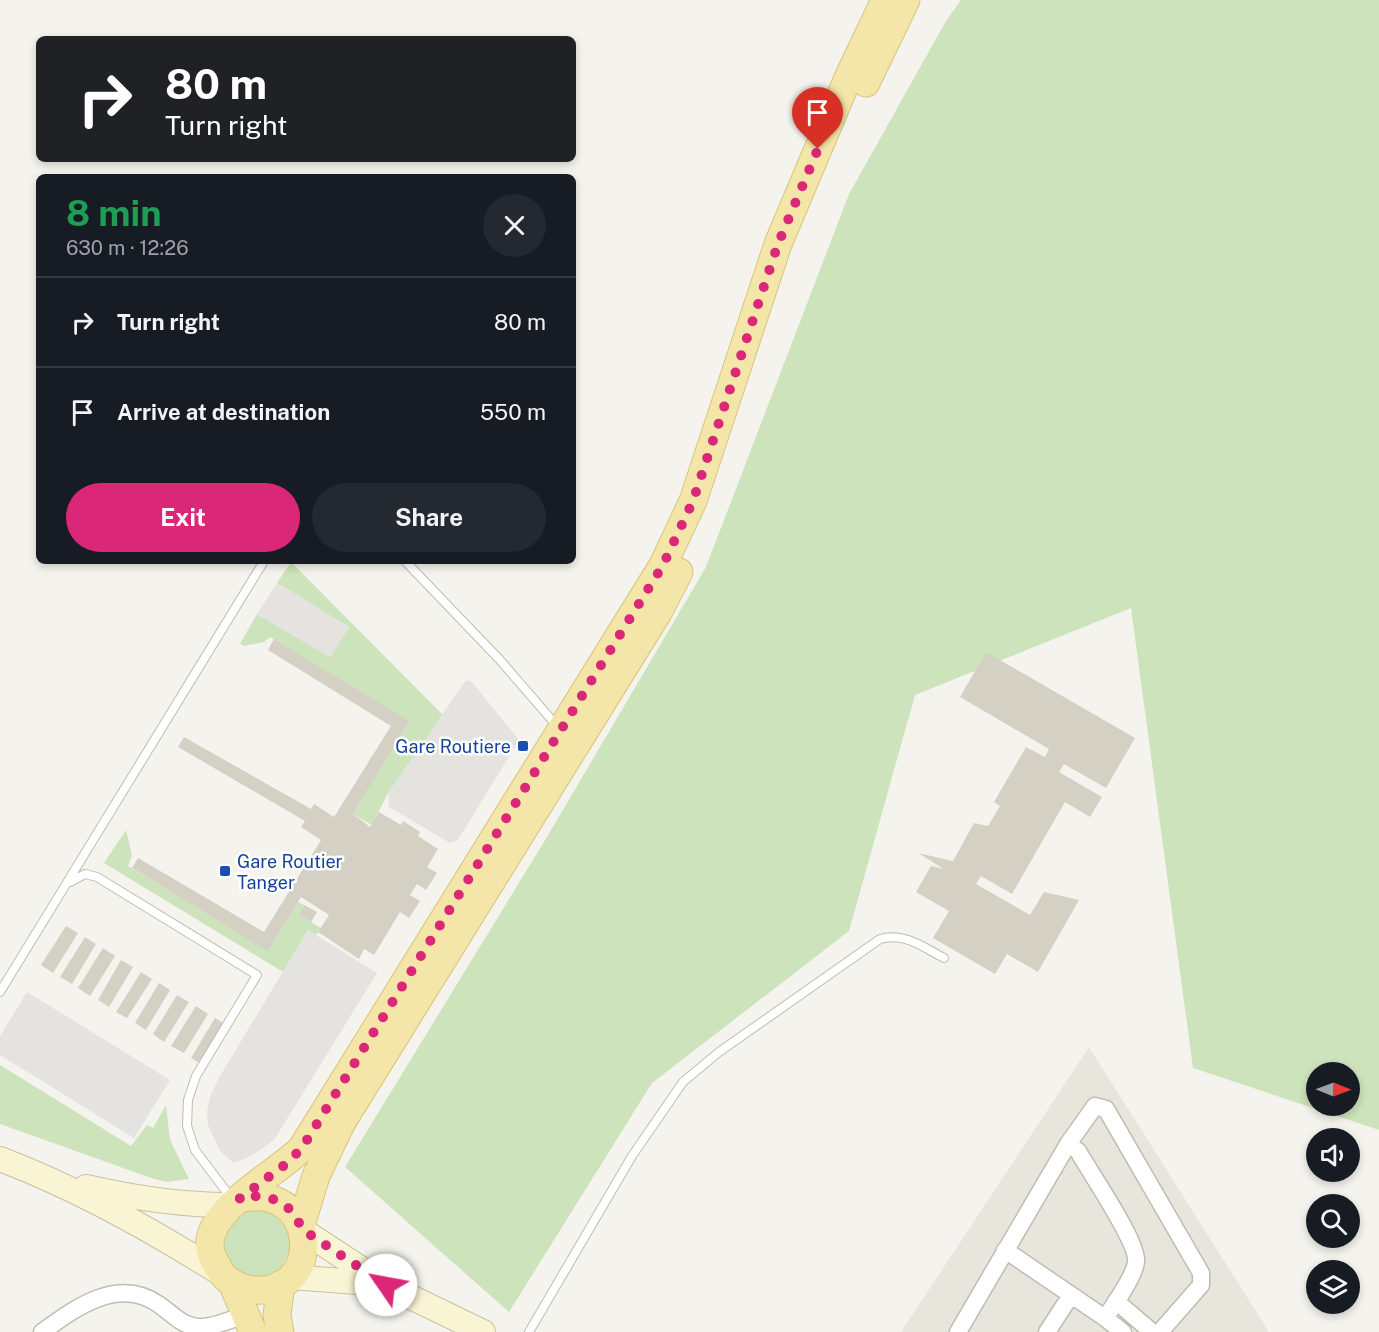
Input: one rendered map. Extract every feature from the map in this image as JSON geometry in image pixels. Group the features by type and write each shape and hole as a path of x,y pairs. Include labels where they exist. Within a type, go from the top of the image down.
{"main road":[{"path":"249,1323 227,1279 212,1256 211,1233 215,1222 234,1202 286,1164 302,1148 562,731 677,539 693,501 778,244 848,78 885,0"},
{"path":"227,1279 253,1290 264,1290 285,1281 296,1269 304,1250 302,1227 316,1176 342,1122 652,621 693,544 710,507 795,250 833,153 906,0"},
{"path":"234,1202 253,1196 268,1197 288,1207 302,1227"},
{"path":"280,1332 277,1316 285,1281"}],"street":[{"path":"958,1332 1068,1144 1091,1108 1095,1106 1106,1109 1201,1273 1201,1285 1160,1332"},
{"path":"1068,1144 1077,1151 1133,1243 1136,1262 1105,1318"},
{"path":"0,1160 57,1181 138,1224 227,1279"},
{"path":"57,1181 143,1200 190,1205 234,1202"},
{"path":"302,1227 386,1285 483,1332"},
{"path":"1005,1250 1123,1332"},
{"path":"285,1281 386,1285"},
{"path":"42,1332 90,1300 110,1294 133,1296 156,1302 186,1325 202,1328 249,1323"},
{"path":"1047,1332 1071,1295"},
{"path":"1116,1301 1152,1332"}],"lane":[{"path":"0,992 262,564"},
{"path":"408,564 499,659 562,731"},
{"path":"65,886 80,875 97,877 257,975 196,1076 188,1100 187,1126 195,1150 234,1202"},
{"path":"529,1332 632,1156 667,1103 698,1068 880,939 897,936 904,938 944,958"}],"shaded area":[{"path":"277,583 349,627 330,657 257,614"},
{"path":"466,680 472,682 519,740 458,840 450,843 389,807 388,793"},
{"path":"308,930 377,973 274,1140 251,1156 234,1163 220,1151 208,1125 207,1112 210,1097 220,1076"},
{"path":"27,992 170,1080 134,1138 0,1055 0,1036"},
{"path":"1089,1047 1269,1332 901,1332"}],"green space":[{"path":"961,0 1379,0 1379,1130 1337,1116 1360,1116 1360,1062 1306,1062 1306,1106 1193,1068 1131,608 915,695 849,931 652,1083 509,1312 345,1167 544,842 706,567 849,194 946,21"},
{"path":"290,564 293,564 443,715 388,793 372,825 353,814 410,721 270,637 264,642 244,646 240,644 257,614 330,657 349,627 277,583"},
{"path":"126,830 132,855 128,866 268,950 298,902 304,905 299,915 321,928 316,935 308,930 283,972 104,863"},
{"path":"0,1065 131,1146 147,1125 153,1128 166,1105 170,1140 189,1179 167,1182 154,1179 0,1124"},
{"path":"259,1204 289,1225 291,1250 279,1271 269,1277 245,1278 225,1264 221,1230 228,1219"}],"building":[{"path":"274,639 410,721 353,814 370,827 379,812 401,825 403,821 420,832 418,836 438,849 427,867 437,873 426,890 417,884 410,895 420,901 409,918 400,912 374,955 364,949 359,959 318,932 329,915 301,897 268,951 132,868 138,858 264,932 321,840 301,827 305,821 178,747 184,737 311,809 314,804 334,817 391,726 268,650"},
{"path":"986,652 1135,738 1106,788 1064,764 1059,772 1102,797 1090,817 1065,802 1012,894 981,876 976,884 1030,915 1044,892 1079,900 1038,972 1007,954 995,974 933,938 949,911 916,892 931,866 944,869 918,853 953,861 974,823 988,826 1000,806 994,802 1026,747 1045,757 1049,749 960,697"},
{"path":"304,905 317,912 311,922 299,915"},
{"path":"66,926 78,933 53,973 41,965"},
{"path":"85,937 96,944 72,984 60,977"},
{"path":"103,948 115,956 90,996 78,988"},
{"path":"121,960 133,967 109,1007 98,1000"},
{"path":"141,972 152,979 127,1018 116,1012"},
{"path":"159,983 170,990 146,1030 135,1023"},
{"path":"177,995 189,1002 164,1042 153,1034"},
{"path":"196,1006 208,1014 184,1053 171,1046"},
{"path":"215,1018 225,1024 201,1064 191,1058"}],"place":[{"name":"Gare Routiere","path":"523,746"},
{"name":"Gare Routier Tanger","path":"225,871"}],"route":[{"path":"386,1285 303,1230 293,1212 282,1203 268,1197 253,1196 239,1199 286,1164 302,1148 663,565 693,501 778,244 818,149"}]}
